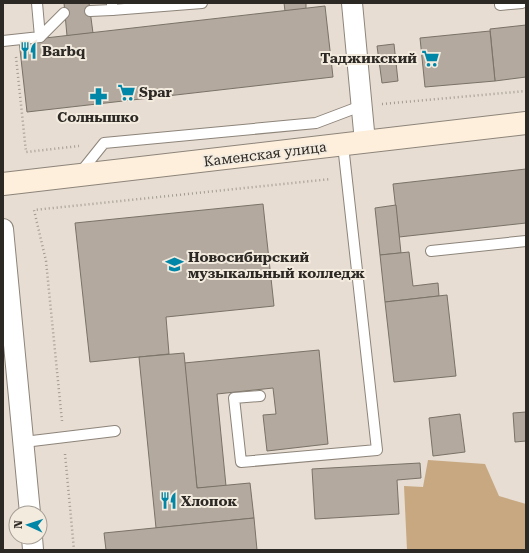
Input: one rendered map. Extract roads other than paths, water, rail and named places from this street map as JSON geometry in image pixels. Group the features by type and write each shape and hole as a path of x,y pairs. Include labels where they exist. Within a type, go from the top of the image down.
{"street":[{"path":"352,3 365,142"},
{"name":"Каменская улица","path":"3,184 526,123"},
{"path":"3,229 29,505"}],"lane":[{"path":"37,3 40,37"},
{"path":"90,10 112,7 202,3"},
{"path":"500,5 522,3"},
{"path":"3,40 40,37 64,13"},
{"path":"78,175 104,143 316,123 361,106"},
{"path":"260,396 234,398 241,462 377,450 343,145"},
{"path":"431,251 526,241"},
{"path":"24,442 115,432"}],"place":[{"name":"Barbq","path":"29,51"},
{"name":"Таджикский","path":"430,58"},
{"name":"Spar","path":"126,92"},
{"name":"Солнышко","path":"98,97"},
{"name":"Новосибирский музыкальный колледж","path":"175,265"},
{"name":"Хлопок","path":"168,501"}]}
